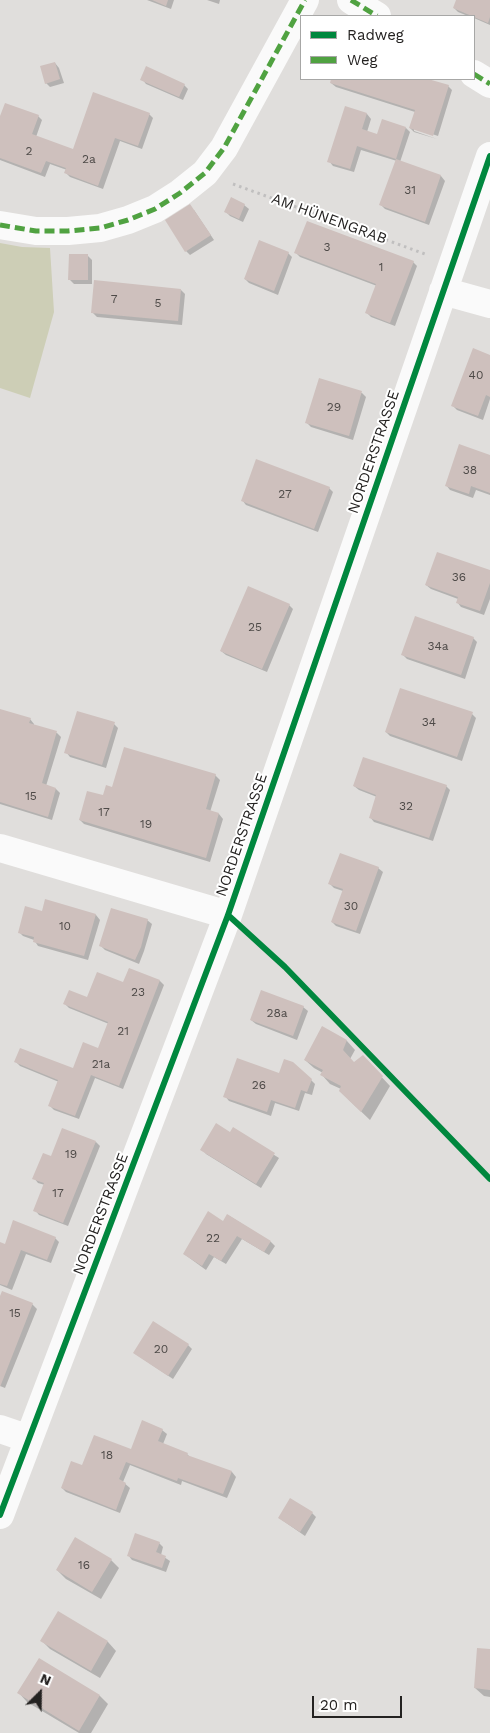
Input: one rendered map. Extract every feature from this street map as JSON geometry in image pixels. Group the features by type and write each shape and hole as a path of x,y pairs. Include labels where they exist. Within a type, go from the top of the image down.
{"street":[{"path":"0,225 36,231 100,228 128,220 155,209 180,193 205,174 224,148 305,0"},
{"path":"350,0 376,15"},
{"path":"475,75 490,84"},
{"name":"NORDERSTRASSE","path":"0,1515 228,915 490,156"},
{"path":"443,291 490,304"},
{"path":"0,848 228,915"},
{"path":"0,1429 29,1439"}],"green space":[{"path":"0,243 22,247 50,248 54,312 30,398 0,388"}],"building":[{"path":"152,0 168,0 166,6"},
{"path":"456,0 490,0 488,23 475,17 475,15 469,15 453,8"},
{"path":"55,62 60,79 45,84 40,66"},
{"path":"146,66 185,84 179,97 140,80"},
{"path":"331,80 432,80 449,85 433,136 409,128 415,110 330,83"},
{"path":"93,92 150,113 138,146 115,138 98,186 64,173 66,168 46,161 41,173 0,158 0,116 5,103 39,115 32,134 73,149"},
{"path":"345,106 367,113 362,129 377,134 382,119 406,127 396,159 357,146 350,169 327,162"},
{"path":"396,159 441,175 425,222 379,205"},
{"path":"231,197 245,204 239,219 224,212"},
{"path":"190,204 211,235 185,252 165,220"},
{"path":"307,221 414,261 390,323 365,313 376,284 294,253"},
{"path":"259,240 289,252 274,291 244,279"},
{"path":"69,254 88,254 88,280 68,280"},
{"path":"94,280 181,289 178,321 91,313"},
{"path":"473,348 490,355 490,397 486,395 478,416 451,406"},
{"path":"319,378 362,391 349,436 305,423"},
{"path":"459,444 490,455 490,493 471,486 469,494 445,486"},
{"path":"256,459 330,487 314,529 241,501"},
{"path":"437,552 490,570 490,583 480,611 456,603 458,597 425,585"},
{"path":"248,586 290,604 262,669 220,651"},
{"path":"415,616 474,637 461,675 401,655"},
{"path":"400,688 473,712 457,757 385,732"},
{"path":"0,709 31,718 29,723 57,731 42,783 56,788 48,817 0,802"},
{"path":"77,711 115,722 102,765 64,753"},
{"path":"124,747 216,774 206,809 219,813 206,858 79,820 87,791 103,795 106,785 112,787"},
{"path":"363,757 447,785 429,838 369,818 376,795 353,786"},
{"path":"340,853 379,867 356,931 331,922 343,889 328,884"},
{"path":"45,899 96,914 84,956 33,942 34,937 18,933 25,906 42,911"},
{"path":"111,908 148,919 141,947 135,960 99,946"},
{"path":"129,968 160,980 119,1086 91,1075 75,1116 48,1106 58,1080 14,1062 20,1048 73,1068 83,1042 98,1048 108,1022 63,1004 69,990 87,997 97,972 123,982"},
{"path":"261,990 304,1006 293,1036 250,1020"},
{"path":"322,1026 347,1040 343,1050 354,1062 363,1055 383,1076 361,1112 339,1091 341,1086 320,1075 323,1070 304,1060"},
{"path":"237,1058 279,1073 284,1059 293,1062 312,1079 307,1092 301,1090 295,1108 271,1100 267,1112 223,1097"},
{"path":"216,1123 230,1132 233,1127 275,1153 256,1184 200,1150"},
{"path":"62,1128 96,1141 63,1223 33,1211 44,1183 32,1179 43,1153 51,1156"},
{"path":"208,1211 223,1221 227,1214 271,1241 264,1252 237,1236 221,1261 209,1254 202,1266 183,1254"},
{"path":"13,1220 56,1237 47,1260 21,1250 7,1286 0,1284 0,1242 5,1244"},
{"path":"2,1291 33,1303 0,1387 0,1296"},
{"path":"153,1321 189,1344 168,1376 133,1353"},
{"path":"142,1420 163,1429 158,1441 188,1453 187,1455 232,1471 223,1494 178,1478 177,1481 126,1462 119,1479 126,1483 116,1510 61,1488 71,1461 82,1465 94,1435 131,1449"},
{"path":"290,1498 313,1512 300,1532 278,1518"},
{"path":"135,1533 160,1542 156,1552 166,1556 162,1568 127,1556"},
{"path":"75,1537 112,1559 92,1592 56,1570"},
{"path":"58,1611 108,1641 91,1671 40,1641"},
{"path":"477,1648 490,1649 490,1690 474,1688"},
{"path":"39,1658 100,1695 79,1731 17,1693"}],"marked path":[{"path":"0,225 36,231 100,228 128,220 155,209 180,193 205,173 224,148 305,0"},
{"path":"351,0 375,15"},
{"path":"475,75 490,84"}],"cycle path":[{"path":"0,1515 228,915 490,156"},
{"path":"228,915 285,967 490,1179"}]}
